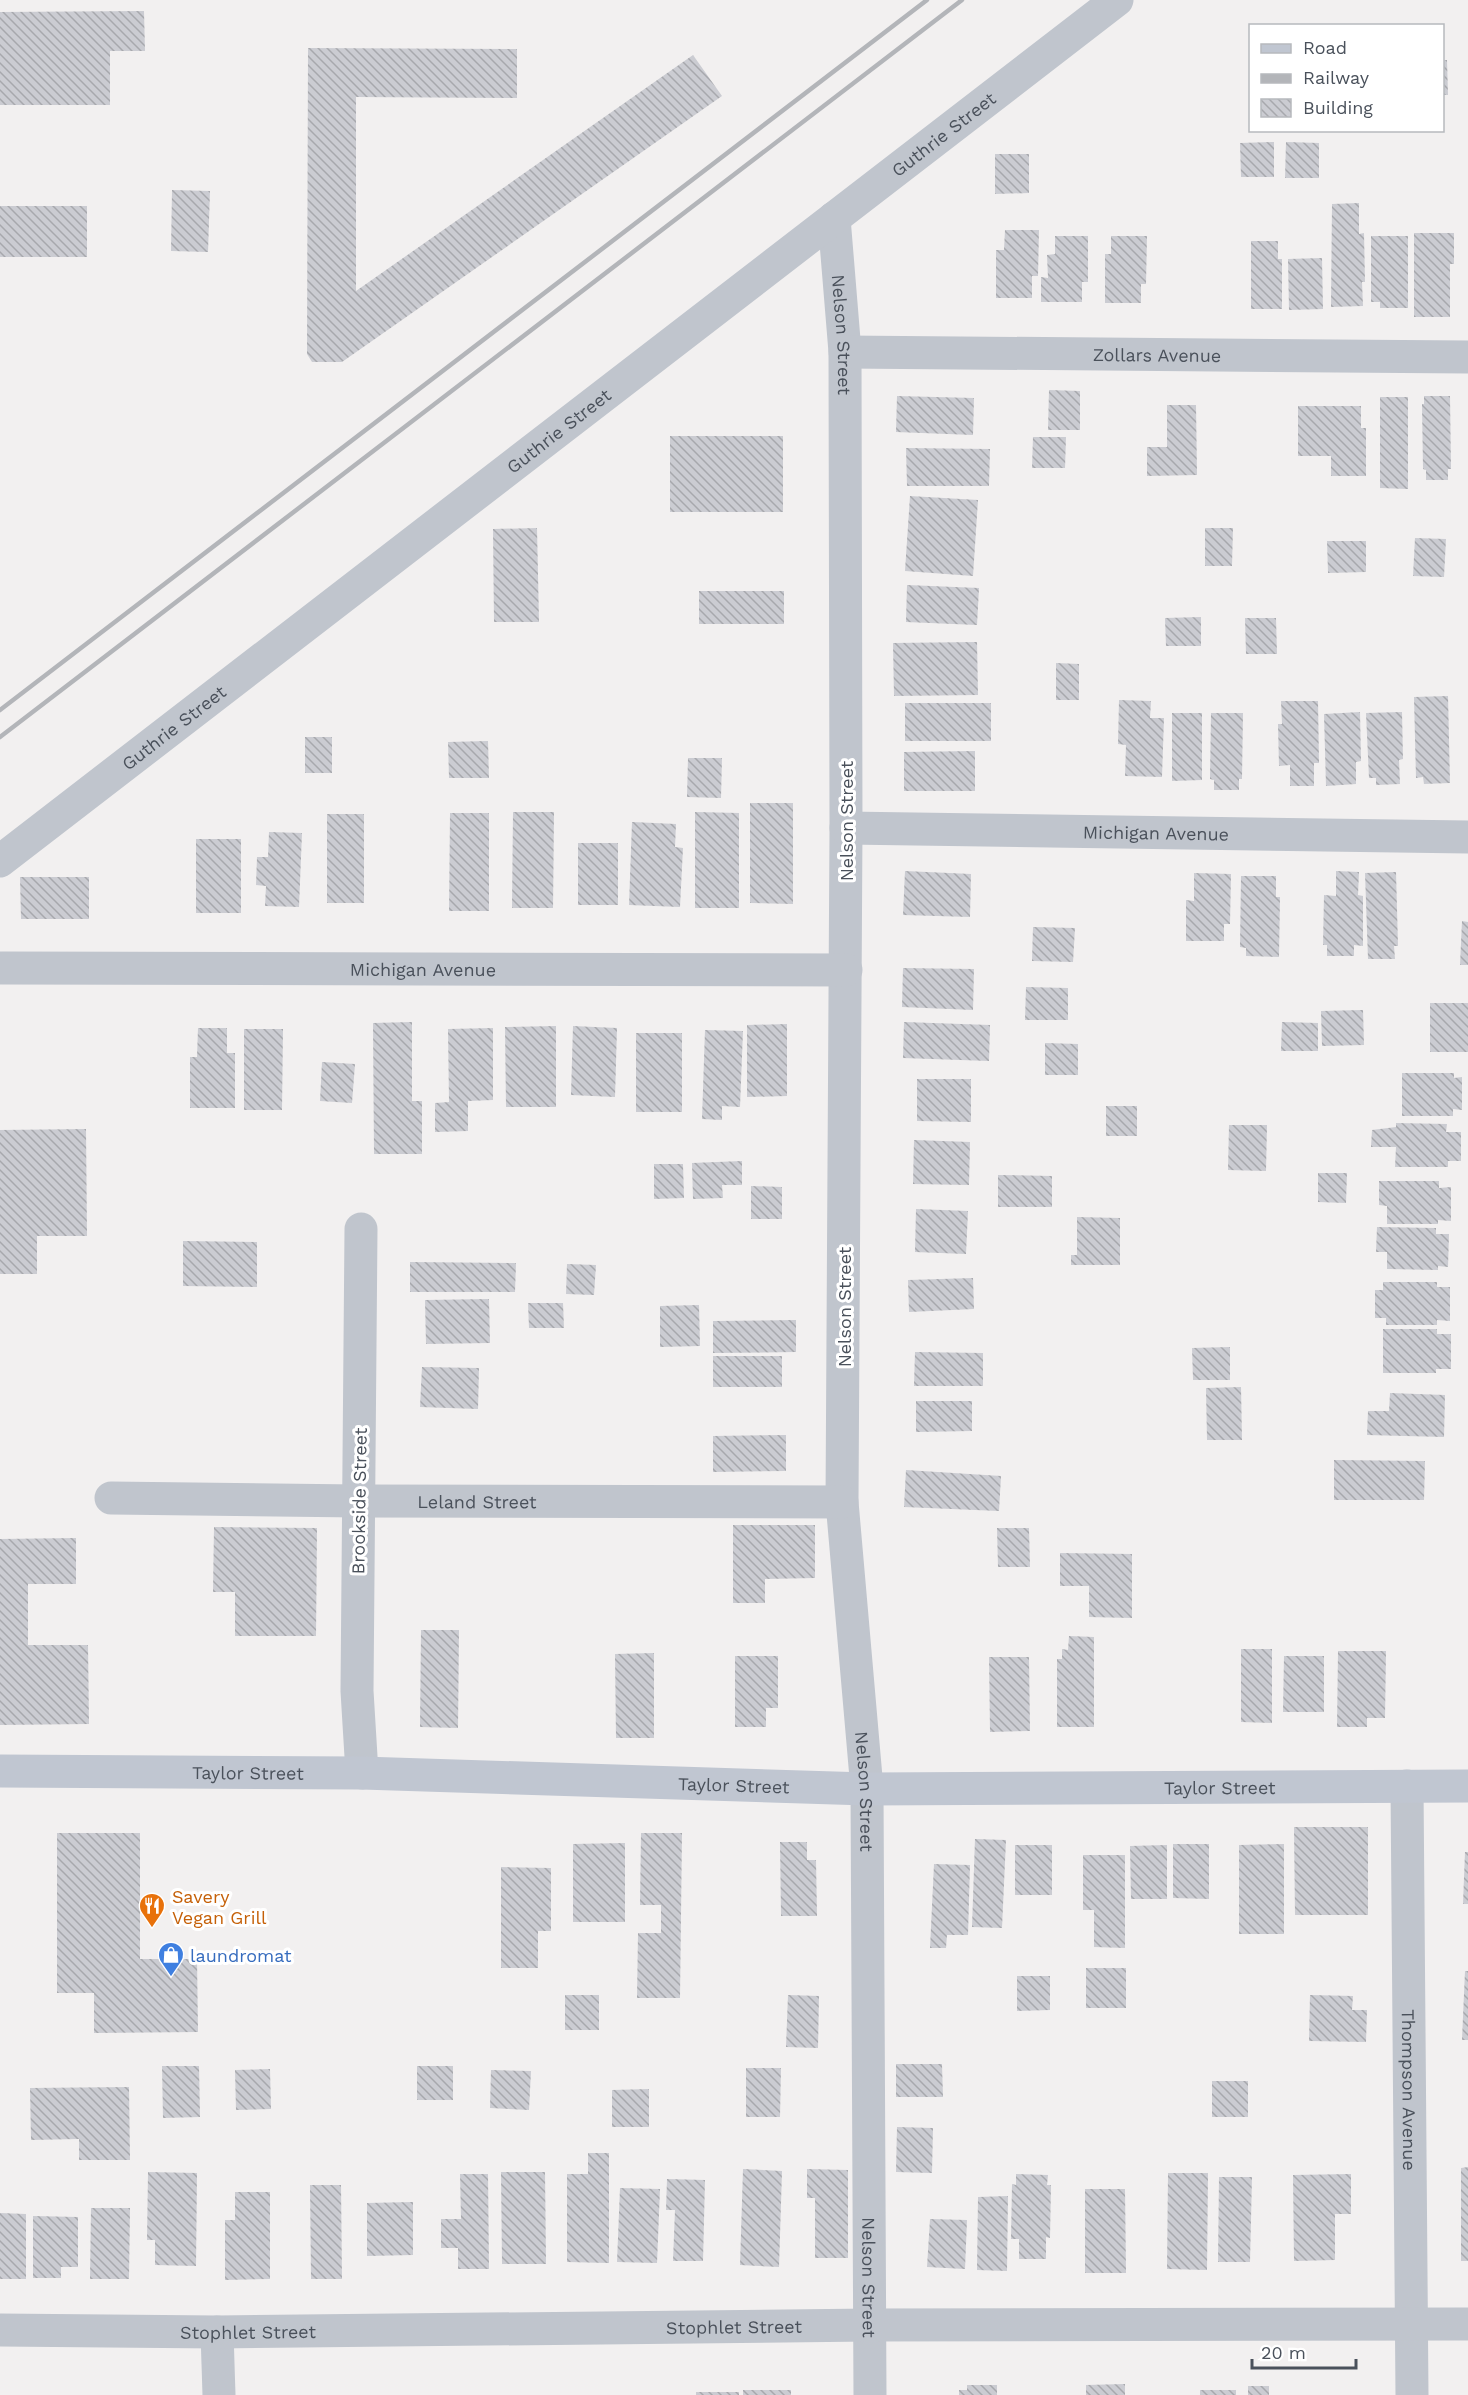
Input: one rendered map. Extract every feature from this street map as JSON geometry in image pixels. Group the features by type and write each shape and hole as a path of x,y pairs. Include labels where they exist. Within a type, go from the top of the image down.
{"main road":[{"name":"Taylor Street","path":"0,1771 362,1773 867,1789 1468,1786"}],"street":[{"name":"Guthrie Street","path":"0,861 1117,0"},
{"name":"Nelson Street","path":"834,218 845,352 846,970 842,1502 867,1789 870,2395"},
{"name":"Zollars Avenue","path":"845,352 1468,357"},
{"name":"Michigan Avenue","path":"846,828 1468,837"},
{"name":"Michigan Avenue","path":"0,968 846,970"},
{"name":"Brookside Street","path":"361,1229 357,1691 362,1773"},
{"name":"Leland Street","path":"111,1498 842,1502"},
{"name":"Thompson Avenue","path":"1407,1786 1412,2395"},
{"name":"Stophlet Street","path":"0,2330 217,2332 871,2325 1468,2324"},
{"path":"217,2332 219,2395"}],"building":[{"path":"144,11 145,51 110,51 110,105 0,105 0,12"},
{"path":"308,48 517,49 517,98 356,97 356,291 693,55 722,96 342,362 312,362 307,354"},
{"path":"1444,60 1447,60 1448,95 1444,95"},
{"path":"1274,142 1274,177 1241,177 1240,143"},
{"path":"1286,142 1319,143 1319,178 1285,178"},
{"path":"995,154 1029,154 1029,193 995,194"},
{"path":"172,190 210,191 208,252 171,251"},
{"path":"1359,203 1359,234 1364,233 1363,306 1331,307 1332,204"},
{"path":"0,206 87,206 87,257 0,257"},
{"path":"1005,230 1039,230 1038,276 1032,276 1032,298 996,298 996,250 1004,250"},
{"path":"1414,233 1454,233 1454,264 1450,264 1450,317 1414,317"},
{"path":"1055,236 1088,236 1088,282 1082,282 1082,302 1041,302 1041,277 1048,278 1047,255 1055,254"},
{"path":"1111,236 1147,236 1146,284 1141,284 1141,303 1105,303 1105,254 1111,254"},
{"path":"1371,236 1408,236 1408,308 1380,308 1380,302 1371,302"},
{"path":"1251,241 1278,241 1278,259 1282,259 1282,309 1251,309"},
{"path":"1322,258 1323,309 1289,310 1288,259"},
{"path":"1049,390 1080,391 1080,430 1048,430"},
{"path":"897,396 974,398 973,435 896,432"},
{"path":"1424,396 1450,396 1451,469 1448,469 1448,480 1426,480 1426,470 1423,469 1422,404 1424,404"},
{"path":"1380,397 1408,397 1408,489 1380,488"},
{"path":"1167,405 1196,405 1197,475 1147,476 1147,447 1167,447"},
{"path":"1298,406 1361,406 1361,428 1366,428 1366,476 1331,476 1331,456 1298,456"},
{"path":"670,436 783,436 783,512 670,512"},
{"path":"1033,437 1066,437 1065,468 1032,468"},
{"path":"906,448 990,449 989,486 907,486"},
{"path":"910,496 978,500 973,576 905,571"},
{"path":"537,528 539,622 494,622 493,529"},
{"path":"1205,528 1233,528 1232,566 1205,566"},
{"path":"1415,538 1446,539 1444,577 1413,576"},
{"path":"1327,541 1366,541 1366,572 1328,573"},
{"path":"907,585 979,588 977,625 906,622"},
{"path":"699,591 784,591 784,624 699,624"},
{"path":"1201,617 1201,646 1166,646 1165,618"},
{"path":"1245,618 1276,618 1277,654 1246,654"},
{"path":"977,642 978,695 894,696 893,643"},
{"path":"1056,663 1079,664 1079,700 1056,700"},
{"path":"1448,696 1450,783 1424,784 1423,777 1416,778 1414,697"},
{"path":"1119,700 1151,701 1150,718 1164,718 1162,777 1125,776 1126,745 1118,744"},
{"path":"1281,701 1318,701 1319,763 1314,763 1314,786 1290,786 1290,765 1279,766 1278,724 1282,724"},
{"path":"905,703 991,703 991,741 905,741"},
{"path":"1360,712 1361,761 1356,762 1356,784 1326,786 1324,714"},
{"path":"1402,712 1403,759 1399,760 1400,784 1376,785 1376,778 1369,778 1366,713"},
{"path":"1172,713 1202,713 1202,780 1172,781"},
{"path":"1211,713 1243,713 1242,779 1239,779 1239,790 1214,790 1214,780 1210,779"},
{"path":"305,737 332,737 332,773 305,773"},
{"path":"488,741 489,778 449,778 448,742"},
{"path":"975,751 975,791 904,791 904,752"},
{"path":"688,758 722,758 721,798 687,797"},
{"path":"750,803 793,803 793,904 750,903"},
{"path":"513,812 554,812 553,908 512,908"},
{"path":"695,812 739,813 739,908 695,908"},
{"path":"450,813 489,813 489,911 449,911"},
{"path":"327,814 364,814 364,903 327,903"},
{"path":"632,822 676,824 675,847 683,848 680,907 629,905"},
{"path":"269,832 302,833 299,907 265,906 266,886 256,885 257,857 268,857"},
{"path":"196,839 241,839 241,913 196,913"},
{"path":"578,843 618,843 618,905 578,905"},
{"path":"905,871 971,874 970,917 903,915"},
{"path":"1336,871 1359,872 1358,895 1363,896 1363,946 1354,945 1354,956 1327,956 1327,945 1323,945 1324,895 1336,896"},
{"path":"1396,872 1398,946 1394,946 1395,959 1368,959 1365,873"},
{"path":"1194,873 1231,874 1230,924 1224,924 1224,941 1186,941 1186,900 1194,901"},
{"path":"1241,876 1276,876 1276,897 1280,897 1279,957 1246,956 1246,948 1240,947"},
{"path":"20,877 89,877 89,919 21,919"},
{"path":"1462,921 1468,922 1468,965 1460,965"},
{"path":"1033,927 1075,928 1073,962 1032,961"},
{"path":"903,968 974,969 973,1010 902,1007"},
{"path":"1026,987 1068,988 1068,1020 1025,1020"},
{"path":"1430,1003 1468,1003 1468,1052 1430,1052"},
{"path":"1363,1010 1364,1045 1322,1046 1321,1011"},
{"path":"412,1022 412,1101 422,1101 422,1154 374,1154 373,1023"},
{"path":"904,1022 990,1025 989,1061 903,1058"},
{"path":"1282,1022 1318,1023 1318,1051 1281,1051"},
{"path":"787,1024 787,1096 747,1097 747,1025"},
{"path":"556,1026 556,1107 506,1107 505,1027"},
{"path":"573,1026 617,1028 615,1097 571,1095"},
{"path":"198,1028 227,1028 227,1053 235,1053 235,1108 190,1108 190,1057 197,1057"},
{"path":"493,1028 493,1100 468,1101 468,1131 435,1132 435,1103 449,1102 448,1029"},
{"path":"244,1029 283,1029 282,1110 244,1110"},
{"path":"705,1030 743,1031 740,1107 722,1106 722,1120 702,1119"},
{"path":"636,1033 682,1033 682,1112 636,1112"},
{"path":"1045,1043 1078,1044 1078,1075 1045,1075"},
{"path":"322,1062 355,1064 352,1103 320,1101"},
{"path":"1402,1073 1454,1073 1454,1078 1462,1077 1462,1110 1453,1109 1453,1116 1402,1116"},
{"path":"917,1079 971,1079 971,1122 917,1121"},
{"path":"1106,1106 1137,1106 1137,1136 1106,1136"},
{"path":"1396,1123 1447,1124 1446,1132 1461,1132 1461,1161 1448,1161 1448,1167 1395,1167 1396,1147 1371,1147 1372,1130 1396,1127"},
{"path":"1229,1125 1267,1125 1266,1171 1228,1170"},
{"path":"86,1129 87,1236 37,1236 37,1274 0,1274 0,1130"},
{"path":"914,1140 970,1142 969,1185 913,1184"},
{"path":"742,1161 742,1185 722,1185 723,1198 693,1199 692,1163"},
{"path":"654,1164 683,1164 684,1198 654,1199"},
{"path":"1318,1173 1347,1173 1346,1203 1318,1202"},
{"path":"998,1175 1052,1176 1052,1207 998,1207"},
{"path":"1379,1181 1439,1181 1439,1188 1451,1187 1451,1221 1438,1220 1438,1224 1387,1224 1387,1206 1379,1205"},
{"path":"751,1186 782,1187 782,1219 751,1219"},
{"path":"916,1209 968,1211 966,1254 915,1252"},
{"path":"1077,1217 1120,1218 1120,1265 1071,1265 1071,1255 1077,1255"},
{"path":"1377,1227 1436,1228 1436,1234 1449,1234 1448,1267 1438,1266 1438,1270 1387,1269 1387,1252 1376,1252"},
{"path":"183,1241 257,1242 257,1287 183,1286"},
{"path":"410,1262 516,1263 515,1292 410,1292"},
{"path":"567,1264 596,1265 594,1295 566,1294"},
{"path":"973,1278 974,1309 909,1312 908,1280"},
{"path":"1383,1282 1437,1282 1437,1287 1450,1287 1450,1321 1437,1320 1437,1325 1386,1325 1386,1318 1375,1318 1375,1290 1383,1290"},
{"path":"489,1299 490,1343 426,1344 425,1300"},
{"path":"528,1303 563,1303 564,1328 529,1328"},
{"path":"699,1305 700,1346 660,1347 660,1306"},
{"path":"796,1320 796,1352 713,1353 713,1321"},
{"path":"1383,1329 1437,1329 1437,1334 1451,1334 1451,1369 1436,1369 1436,1373 1383,1373"},
{"path":"1230,1347 1230,1380 1193,1380 1192,1348"},
{"path":"915,1352 983,1353 983,1386 914,1386"},
{"path":"713,1356 782,1356 782,1387 713,1387"},
{"path":"422,1367 479,1368 478,1409 420,1407"},
{"path":"1241,1387 1242,1440 1207,1440 1206,1388"},
{"path":"1390,1393 1445,1395 1444,1437 1367,1435 1368,1411 1389,1411"},
{"path":"916,1401 972,1401 972,1431 916,1432"},
{"path":"786,1435 786,1471 713,1472 713,1436"},
{"path":"1334,1460 1425,1461 1424,1500 1334,1500"},
{"path":"906,1470 1001,1476 999,1511 904,1507"},
{"path":"733,1525 815,1525 815,1578 765,1579 765,1603 733,1603"},
{"path":"214,1527 317,1528 316,1636 235,1636 235,1592 213,1592"},
{"path":"997,1528 1029,1528 1030,1567 998,1567"},
{"path":"76,1538 76,1584 28,1584 28,1645 88,1645 89,1724 0,1725 0,1539"},
{"path":"1060,1553 1132,1554 1132,1618 1089,1617 1089,1586 1060,1586"},
{"path":"421,1630 459,1630 458,1728 420,1727"},
{"path":"1069,1636 1094,1637 1094,1727 1057,1727 1057,1659 1062,1659 1062,1649 1068,1650"},
{"path":"1241,1649 1272,1649 1272,1723 1241,1722"},
{"path":"1338,1651 1386,1651 1385,1718 1367,1718 1367,1727 1337,1727"},
{"path":"654,1653 654,1738 616,1738 615,1654"},
{"path":"735,1656 778,1656 778,1708 766,1708 766,1727 735,1727"},
{"path":"1284,1656 1324,1656 1324,1712 1283,1712"},
{"path":"989,1657 1029,1657 1030,1731 990,1732"},
{"path":"1294,1827 1368,1827 1368,1915 1295,1915"},
{"path":"57,1833 140,1833 140,1959 197,1959 198,2032 94,2033 94,1993 57,1993"},
{"path":"641,1833 682,1833 680,1998 637,1998 638,1933 661,1933 661,1905 640,1905"},
{"path":"975,1839 1006,1840 1002,1928 972,1927"},
{"path":"780,1842 807,1842 807,1860 816,1860 817,1916 781,1916"},
{"path":"625,1843 625,1922 573,1922 573,1844"},
{"path":"1173,1844 1209,1844 1209,1899 1173,1898"},
{"path":"1284,1844 1284,1934 1239,1934 1239,1845"},
{"path":"1015,1845 1052,1845 1052,1895 1015,1895"},
{"path":"1167,1845 1167,1899 1131,1899 1130,1846"},
{"path":"1465,1852 1468,1852 1468,1904 1463,1904"},
{"path":"1083,1855 1125,1855 1125,1948 1094,1947 1094,1910 1083,1910"},
{"path":"934,1864 970,1865 968,1935 947,1935 946,1948 930,1948"},
{"path":"501,1867 551,1868 551,1931 538,1931 538,1968 501,1968"},
{"path":"1086,1968 1126,1968 1126,2008 1086,2008"},
{"path":"1465,1971 1468,1971 1468,2040 1462,2040"},
{"path":"1017,1976 1050,1976 1050,2010 1017,2011"},
{"path":"565,1995 599,1995 599,2030 565,2030"},
{"path":"788,1995 819,1996 818,2048 786,2047"},
{"path":"1310,1995 1353,1996 1352,2010 1367,2010 1366,2042 1309,2041"},
{"path":"896,2064 942,2064 943,2097 896,2097"},
{"path":"162,2066 199,2066 200,2117 163,2118"},
{"path":"417,2066 453,2066 453,2100 417,2100"},
{"path":"746,2068 781,2068 780,2117 746,2117"},
{"path":"270,2069 271,2109 236,2110 235,2070"},
{"path":"491,2070 531,2071 529,2110 490,2108"},
{"path":"1212,2081 1248,2081 1248,2117 1212,2117"},
{"path":"129,2087 130,2160 79,2160 79,2139 31,2140 30,2088"},
{"path":"649,2089 649,2127 612,2127 612,2090"},
{"path":"897,2127 933,2128 932,2173 896,2172"},
{"path":"588,2153 609,2153 609,2263 567,2262 567,2174 588,2174"},
{"path":"1468,2167 1468,2261 1461,2261 1461,2168"},
{"path":"743,2169 782,2171 779,2267 740,2265"},
{"path":"807,2169 848,2170 848,2258 815,2258 815,2198 807,2198"},
{"path":"148,2172 197,2173 196,2266 155,2265 155,2240 147,2240"},
{"path":"501,2172 545,2172 546,2264 502,2264"},
{"path":"1168,2173 1208,2173 1207,2270 1167,2269"},
{"path":"460,2174 488,2174 489,2269 458,2269 458,2248 441,2248 441,2219 461,2219"},
{"path":"1016,2174 1048,2175 1047,2185 1051,2185 1050,2238 1046,2237 1046,2259 1019,2259 1019,2239 1011,2239 1012,2184 1016,2185"},
{"path":"1351,2174 1351,2214 1335,2214 1335,2260 1294,2261 1293,2175"},
{"path":"1219,2177 1252,2177 1250,2262 1218,2262"},
{"path":"667,2179 705,2180 703,2261 673,2261 675,2210 666,2210"},
{"path":"310,2185 341,2185 342,2279 311,2279"},
{"path":"620,2188 660,2189 657,2263 617,2262"},
{"path":"1085,2189 1125,2189 1126,2273 1085,2273"},
{"path":"235,2192 270,2192 270,2279 225,2280 225,2220 235,2220"},
{"path":"1008,2196 1007,2271 977,2270 978,2197"},
{"path":"413,2202 413,2255 367,2256 367,2203"},
{"path":"91,2208 130,2208 129,2279 90,2279"},
{"path":"0,2213 26,2214 26,2279 0,2279"},
{"path":"33,2216 78,2217 78,2267 61,2267 61,2278 33,2278"},
{"path":"930,2219 967,2220 965,2269 927,2267"},
{"path":"1125,2384 1125,2395 1086,2395 1086,2385"},
{"path":"967,2385 997,2385 997,2395 959,2395 959,2390 967,2390"},
{"path":"1248,2386 1269,2386 1269,2395 1248,2395"},
{"path":"743,2390 791,2390 791,2395 743,2395"},
{"path":"1200,2390 1236,2390 1236,2395 1200,2395"},
{"path":"696,2392 739,2392 739,2395 696,2395"}],"railway":[{"path":"0,710 927,0"},
{"path":"0,737 962,0"}],"place":[{"name":"Savery Vegan Grill","path":"152,1929"},
{"name":"laundromat","path":"171,1978"}]}
